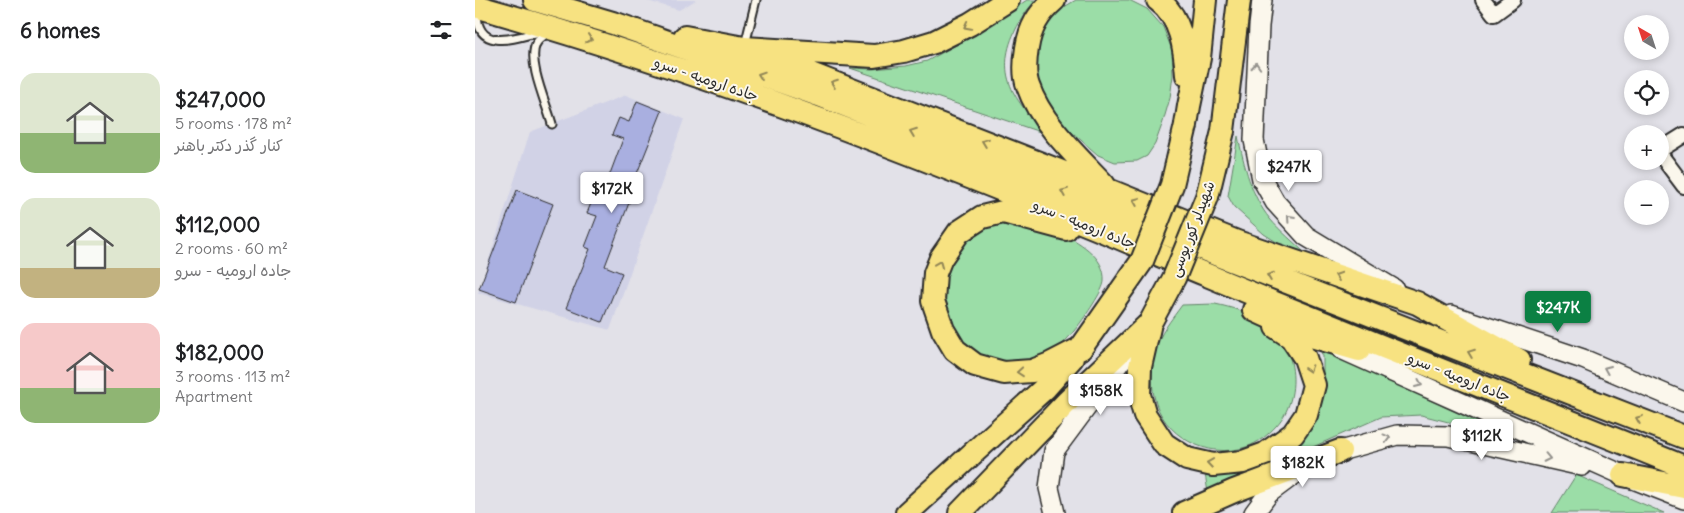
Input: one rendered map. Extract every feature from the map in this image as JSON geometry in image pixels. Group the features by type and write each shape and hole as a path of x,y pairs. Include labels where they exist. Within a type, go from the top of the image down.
{"highway":[{"name":"جاده ارومیه - سرو","path":"535,0 616,24 837,102 976,156 1223,258 1684,437"},
{"path":"616,24 744,48 874,56 904,51 934,42 970,24 1008,0"},
{"path":"1054,0 1045,8 1030,32 1025,60 1027,85 1039,110 1068,147 1109,190"},
{"path":"1157,0 1166,6 1177,25 1185,45 1188,116"},
{"path":"907,513 1046,387 1081,348 1142,261 1173,185 1199,58 1205,0"},
{"name":"شهیدلر کور پوسی","path":"1150,323 1174,278 1207,197 1223,131 1239,0"},
{"name":"جاده ارومیه - سرو","path":"476,10 554,28 812,116 1083,222 1208,276 1684,467"},
{"path":"744,48 1109,190 1237,242 1417,303 1594,401"},
{"path":"967,176 1067,230 1237,302 1311,336 1503,394"},
{"path":"1067,230 1003,212 982,217 959,232 941,258 935,273 933,301 943,330 955,350 975,364 1004,373 1032,371 1051,364 1081,348"},
{"path":"1150,323 1140,367 1139,395 1145,415 1155,432 1164,444 1187,459 1213,465 1243,462 1265,454 1293,434 1306,415 1314,385 1305,358 1291,337 1237,302"},
{"path":"960,513 1068,401 1150,323"},
{"path":"1184,513 1234,491 1340,450"},
{"path":"1623,475 1684,488"}],"main road":[{"path":"1262,0 1255,94 1254,140 1262,179 1275,202 1306,236 1417,303 1583,359 1684,402"},
{"path":"1055,513 1049,488 1054,451 1150,323"},
{"path":"1311,336 1623,475 1684,499"},
{"path":"1254,513 1269,493 1297,472 1340,450 1397,435 1448,436 1623,475"}],"street":[{"path":"1483,0 1494,14 1513,0"},
{"path":"1669,145 1684,136"},
{"path":"1669,166 1684,186"}],"lane":[{"path":"744,48 756,0"},
{"path":"552,124 537,78 534,53 536,44 554,28"}],"shaded area":[{"path":"644,0 696,0 679,10"},
{"path":"626,95 684,119 610,330 478,293 530,132"}],"green space":[{"path":"1027,0 1037,0 1025,14 1015,31 1009,47 1008,76 1018,101 1049,135 850,68 872,69 906,66 927,61 969,38"},
{"path":"1076,0 1129,0 1147,9 1163,27 1172,50 1173,75 1170,98 1163,122 1155,144 1147,156 1137,161 1115,162 1098,155 1047,110 1036,90 1035,46 1044,26 1059,10"},
{"path":"1238,136 1253,190 1263,210 1306,254 1289,250 1264,234 1234,207 1228,196"},
{"path":"1009,222 1052,230 1073,240 1089,250 1095,257 1103,272 1104,281 1101,291 1089,311 1062,344 1044,357 1019,363 998,361 979,354 963,341 951,326 944,308 943,289 947,269 958,250 964,243 983,229 992,225"},
{"path":"1215,304 1252,315 1272,329 1287,349 1293,379 1293,387 1286,412 1270,433 1246,447 1231,450 1202,447 1177,433 1166,423 1159,410 1153,391 1152,374 1155,351 1159,339 1170,321 1182,305"},
{"path":"1319,348 1511,438 1421,415 1381,417 1208,493 1205,473 1279,457 1323,386 1323,356"},
{"path":"1576,475 1664,513 1552,513"}],"building":[{"path":"637,101 662,111 632,186 635,187 605,266 622,273 602,322 566,308 590,249 585,247 597,216 587,213 594,196 601,198 623,139 612,135 619,118 629,122"},
{"path":"517,190 553,204 516,302 479,289"}]}
